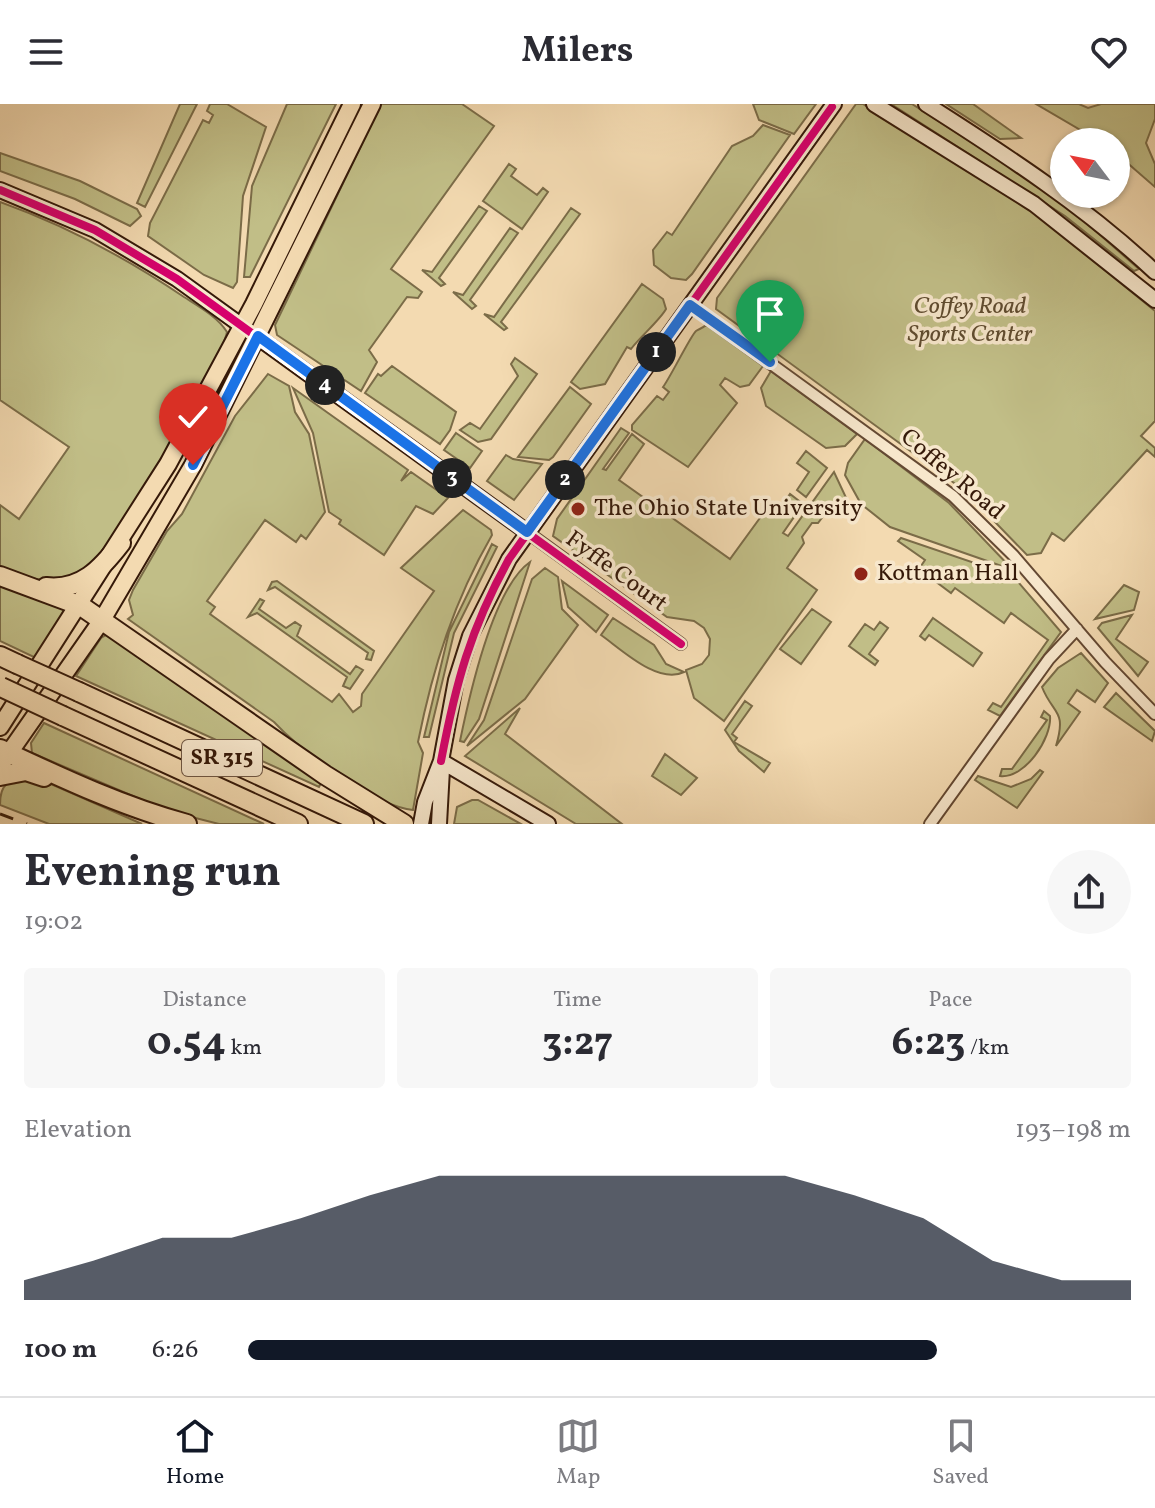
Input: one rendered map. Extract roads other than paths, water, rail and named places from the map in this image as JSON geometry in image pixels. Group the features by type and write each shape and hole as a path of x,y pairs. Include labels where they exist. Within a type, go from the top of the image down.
{"highway":[{"path":"25,584 59,589 85,581 121,543"},
{"path":"0,576 81,606 325,775 404,824"},
{"name":"SR 315","path":"8,660 364,824"},
{"name":"SR 315","path":"1,687 298,824"},
{"path":"3,756 137,810 187,824"},
{"path":"0,776 26,771 72,784"}],"main road":[{"path":"0,727 81,606 168,464 352,104"},
{"path":"3,756 102,620 193,465 372,104"}],"street":[{"path":"874,104 1034,204 1155,300"},
{"path":"926,104 1051,187 1120,239 1155,272"},
{"path":"421,824 425,802 441,761 456,680 470,636 502,571 833,106"},
{"path":"0,190 59,212 130,249 242,324 527,532"},
{"name":"Coffey Road","path":"690,305 953,496 1013,555 1155,714"},
{"name":"Fyffe Court","path":"527,532 681,644"},
{"path":"930,824 1049,659 1077,629"},
{"path":"439,824 443,805 441,761"},
{"path":"441,761 548,824"}],"railway":[{"path":"0,814 27,824"}],"place":[{"name":"The Ohio State University","path":"578,509"},
{"name":"Kottman Hall","path":"861,574"}],"park label":[{"name":"Coffey Road Sports Center","path":"970,321"}]}
